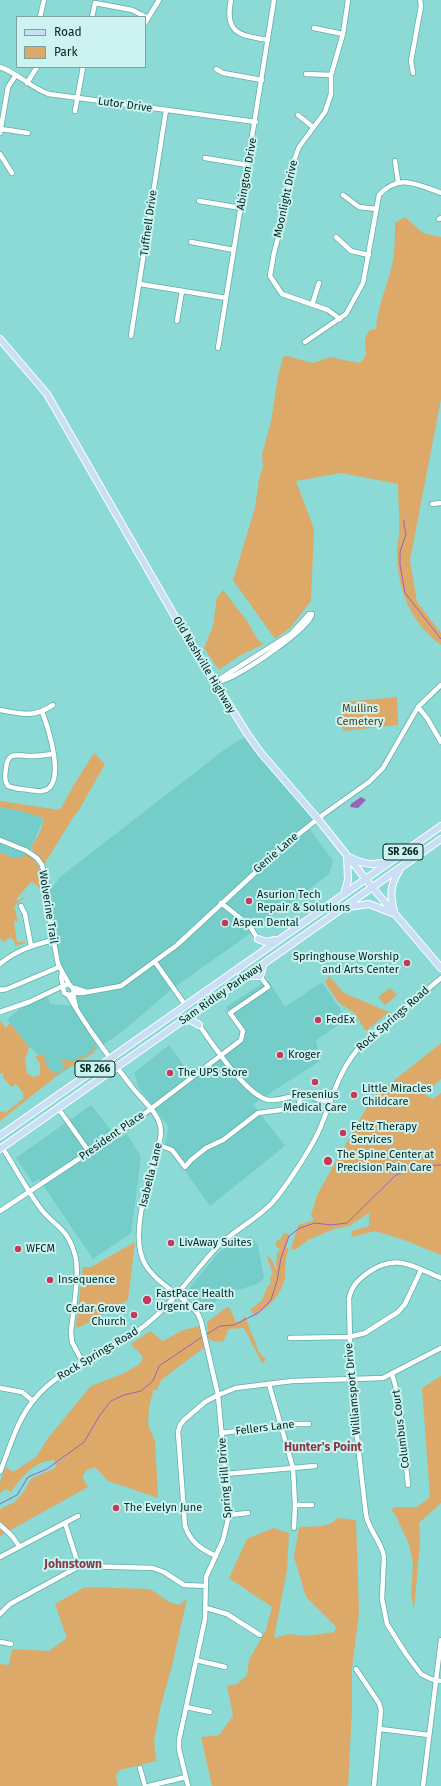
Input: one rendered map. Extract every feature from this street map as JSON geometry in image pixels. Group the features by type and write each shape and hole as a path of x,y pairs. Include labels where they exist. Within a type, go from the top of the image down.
{"main road":[{"name":"Old Nashville Highway","path":"0,339 47,394 178,622 248,735 261,753 318,819 372,888 441,968"},
{"name":"Sam Ridley Parkway","path":"0,1136 441,826"},
{"name":"Sam Ridley Parkway","path":"1,1148 441,839"},
{"path":"346,855 358,862 370,865 391,861"},
{"path":"344,895 348,880 346,855"},
{"path":"395,915 391,897 391,887 401,867"},
{"path":"342,908 369,904 395,915"},
{"path":"258,939 266,942 273,941 288,934"},
{"path":"258,939 261,947 258,954"},
{"path":"246,976 253,974 260,976 261,969 265,963"},
{"path":"199,1026 198,1015 202,1007"},
{"path":"181,1022 191,1020 199,1026"}],"street":[{"path":"40,16 44,0"},
{"path":"146,21 159,0"},
{"path":"231,0 229,10 233,29 238,33 268,40"},
{"name":"Abington Drive","path":"218,348 256,122 274,0"},
{"name":"Moonlight Drive","path":"340,319 328,310 282,294 270,276 274,252 284,215 293,163 299,147 325,112 331,94 331,75 343,34 348,0"},
{"path":"413,73 411,61 421,6 420,0"},
{"path":"92,16 95,3 132,10 144,16"},
{"path":"314,28 343,34"},
{"name":"Lutor Drive","path":"0,67 49,94 256,122"},
{"path":"27,82 36,68"},
{"path":"75,111 83,68"},
{"path":"216,69 223,73 262,80"},
{"path":"306,74 331,75"},
{"path":"16,75 8,87 0,131 28,133"},
{"name":"Tuffnell Drive","path":"131,336 166,110"},
{"path":"298,115 313,127"},
{"path":"0,154 12,174"},
{"path":"205,158 248,165"},
{"path":"395,161 398,181"},
{"path":"305,342 346,314 363,283 379,195 386,187 398,181 413,183 441,193"},
{"path":"343,195 359,207 376,208"},
{"path":"198,201 241,208"},
{"path":"336,237 351,251 368,255"},
{"path":"191,242 234,250"},
{"path":"140,284 226,298"},
{"path":"312,305 320,284"},
{"path":"177,321 182,291"},
{"path":"432,504 441,503"},
{"path":"221,681 275,650 294,636 304,626 312,614"},
{"name":"Genie Lane","path":"50,992 87,992 119,987 177,945 264,863 318,819 369,782 384,768 418,707 441,685"},
{"path":"0,710 25,715 42,712 53,705"},
{"path":"418,707 427,718 441,742"},
{"path":"42,712 51,737 53,754 55,773 54,779 48,788 43,791 13,788 8,786 5,777 9,757 14,755 31,756 53,754"},
{"name":"Wolverine Trail","path":"0,840 27,851 37,858 42,865 47,886 53,940 59,967 69,984 70,993"},
{"path":"221,903 249,925 258,939"},
{"path":"21,906 25,914 30,946"},
{"path":"0,964 10,956 30,946 53,940"},
{"path":"155,962 186,1006"},
{"path":"0,989 7,989 59,967"},
{"name":"Wolverine Trail","path":"62,973 61,978 63,986 70,993"},
{"path":"220,1055 243,1037 243,1031 230,1013 268,987 260,976"},
{"name":"Rock Springs Road","path":"0,1472 18,1425 33,1401 56,1379 137,1332 164,1309 220,1245 262,1213 278,1196 315,1138 344,1067 352,1055 362,1044 441,978"},
{"name":"Genie Lane","path":"0,1012 69,984"},
{"path":"70,993 87,1028 110,1058"},
{"path":"199,1026 230,1069 257,1095 269,1100 282,1100 300,1096 313,1097 329,1103"},
{"name":"President Place","path":"0,1210 90,1153 151,1109 220,1055"},
{"name":"Isabella Lane","path":"110,1058 151,1109 160,1124 161,1135 144,1198 139,1246 145,1264 152,1273 177,1294"},
{"path":"158,1145 172,1150 185,1168 191,1160 206,1148 223,1140 258,1113 296,1108 299,1106 300,1096"},
{"path":"58,1108 90,1153"},
{"path":"1,1148 39,1206 65,1231 76,1256 71,1332 72,1342 83,1363"},
{"name":"Williamsport Drive","path":"439,1680 422,1674 414,1665 394,1635 385,1618 382,1599 384,1553 367,1520 351,1379 349,1299 351,1289 361,1278 377,1267 389,1262 398,1261 441,1278"},
{"path":"290,1338 349,1337 365,1333 398,1312 405,1304 421,1270"},
{"name":"Spring Hill Drive","path":"177,1294 198,1314 206,1340 218,1395 229,1515 227,1527 206,1577 206,1608 179,1743 188,1786"},
{"path":"216,1556 197,1545 189,1536 185,1526 178,1432 184,1419 205,1402 236,1388 292,1381 378,1378 392,1374 441,1348"},
{"name":"Columbus Court","path":"392,1374 399,1399 408,1485"},
{"path":"269,1384 293,1468 295,1505 294,1528"},
{"path":"0,1388 22,1392 33,1401"},
{"name":"Fellers Lane","path":"221,1433 296,1424 309,1424"},
{"path":"225,1474 314,1466"},
{"path":"295,1505 312,1505"},
{"path":"229,1515 248,1513"},
{"path":"0,1557 78,1516"},
{"path":"65,1523 80,1567"},
{"path":"0,1525 12,1536 19,1546"},
{"path":"0,1614 10,1604 80,1567 153,1568 164,1572 184,1585 206,1586"},
{"path":"206,1608 227,1614 260,1635"},
{"path":"423,1786 429,1734 439,1680 441,1640"},
{"path":"0,1642 11,1644"},
{"path":"196,1660 225,1667"},
{"path":"356,1668 380,1705 380,1728 374,1786"},
{"path":"186,1707 210,1712"},
{"path":"380,1728 429,1734"},
{"path":"140,1768 145,1786"},
{"path":"149,1786 186,1777"}],"shaded area":[{"path":"248,735 318,819 308,826 333,861 329,874 289,905 260,924 247,936 173,988 123,1031 56,1077 33,1049 29,1047 7,1019 26,1004 47,995 50,1004 75,1006 73,994 68,989 59,967 48,894 60,877 224,750"},
{"path":"361,797 366,800 358,808 350,807 351,804"},
{"path":"0,807 17,810 44,818 31,848 29,860 0,915"},
{"path":"268,980 285,1007 322,982 347,1019 316,1040 320,1061 253,1104 285,1146 210,1206 165,1143 169,1127 139,1088 134,1073 169,1045 193,1078 244,1039 226,1007"},
{"path":"91,1105 118,1139 127,1134 141,1157 131,1233 93,1259 39,1179 33,1183 16,1158"},
{"path":"251,1236 258,1245 264,1278 257,1284 238,1290 227,1289 208,1310 187,1291 219,1252"}],"green space":[{"path":"405,217 423,233 441,237 441,399 410,560 417,602 441,633 441,645 422,627 414,616 403,593 398,568 397,552 399,536 398,484 341,473 296,481 314,529 311,601 290,628 275,639 233,580 255,508 259,479 263,467 262,454 271,422 278,376 283,357 287,356 313,363 330,357 359,363 364,359 366,355 366,336 370,330 376,329 380,308 392,267 395,223"},
{"path":"223,590 247,621 258,640 264,644 239,656 219,670 204,648 213,626 217,597"},
{"name":"Mullins Cemetery","path":"397,697 398,725 343,731 341,702"},
{"path":"94,753 105,764 79,810 45,863 43,863 31,848 41,830 44,818 17,810 0,807 0,801 60,810"},
{"path":"0,852 11,857 22,858 27,853 40,869 43,882 46,904 43,901 39,887 31,882 17,898 17,901 27,896 14,906 18,921 14,921 17,942 25,942 15,946 15,943 11,937 2,943 3,938 0,940"},
{"path":"329,976 344,993 389,1012 366,1031 354,1013 338,1002 325,982"},
{"path":"390,988 397,995 385,1005 378,997"},
{"path":"0,1021 6,1028 10,1023 29,1047 25,1059 27,1073 33,1077 40,1075 40,1063 35,1057 41,1054 46,1058 44,1060 52,1073 55,1071 57,1074 66,1067 61,1061 64,1059 72,1062 92,1052 93,1047 95,1046 94,1053 63,1071 0,1121 0,1112 3,1111 5,1113 24,1098 22,1096 24,1094 16,1084 11,1087 2,1076 4,1075 2,1073 0,1074"},
{"path":"441,1043 441,1079 424,1094 433,1099 441,1093 441,1255 404,1240 375,1231 351,1237 352,1231 369,1226 369,1213 349,1226 334,1229 308,1240 295,1250 291,1249 298,1225 314,1220 311,1215 317,1195 372,1098"},
{"path":"284,1233 289,1234 286,1247 289,1250 287,1253 285,1278 283,1284 278,1295 270,1305 254,1315 250,1310 262,1300 268,1286 271,1283 270,1278 273,1274 266,1255 272,1260 276,1270 277,1253 280,1249 276,1246 276,1241 281,1239"},
{"path":"135,1242 128,1300 78,1328 76,1326 83,1267 91,1267"},
{"path":"229,1307 236,1322 241,1321 245,1316 259,1352 266,1360 262,1363 244,1328 229,1329 223,1342 212,1341 208,1338 207,1322"},
{"path":"200,1326 205,1347 161,1380 157,1390 151,1391 153,1392 149,1407 148,1424 155,1442 158,1498 108,1481 95,1467 91,1469 89,1468 82,1476 88,1487 0,1536 0,1509 15,1502 23,1493 31,1479 55,1468 56,1464 70,1453 55,1463 54,1460 47,1461 34,1467 24,1475 11,1492 6,1489 0,1493 0,1482 6,1467 13,1472 36,1457 49,1437 91,1386 122,1374 140,1364 143,1357 131,1344 150,1331 163,1341 183,1330"},
{"path":"441,1376 441,1503 419,1523 420,1543 414,1610 411,1593 413,1564 409,1544 395,1514 391,1510 395,1507 417,1507 430,1497 422,1388"},
{"path":"337,1518 356,1520 359,1613 352,1668 352,1710 348,1786 212,1786 201,1737 219,1735 233,1716 227,1686 237,1684 247,1675 249,1660 266,1630 272,1607 229,1578 247,1539 273,1528 289,1533 287,1570 274,1638 289,1634 307,1636 334,1632 337,1628 306,1597 294,1557 299,1527 325,1525 334,1522"},
{"path":"85,1587 150,1589 169,1602 179,1605 187,1599 173,1662 160,1709 154,1741 156,1761 120,1770 116,1775 118,1786 0,1786 0,1664 9,1665 12,1649 49,1651 67,1638 55,1604"}],"waterway":[{"path":"404,520 406,534 400,552 400,565 405,593 441,639"},
{"path":"207,1334 220,1326 234,1325 258,1313 271,1300 277,1281 281,1258 289,1236 300,1228 315,1223 331,1225 347,1223 396,1175 416,1166 441,1165"},
{"path":"0,1504 17,1495 28,1477 47,1469 84,1442 100,1415 111,1401 124,1395 141,1391 153,1381 159,1366 202,1337"}],"place":[{"name":"Asurion Tech Repair & Solutions","path":"249,901"},
{"name":"Aspen Dental","path":"225,923"},
{"name":"Springhouse Worship and Arts Center","path":"407,963"},
{"name":"FedEx","path":"318,1020"},
{"name":"Kroger","path":"280,1055"},
{"name":"The UPS Store","path":"170,1073"},
{"name":"Fresenius Medical Care","path":"315,1082"},
{"name":"Little Miracles Childcare","path":"354,1095"},
{"name":"Feltz Therapy Services","path":"343,1133"},
{"name":"The Spine Center at Precision Pain Care","path":"328,1161"},
{"name":"LivAway Suites","path":"171,1243"},
{"name":"WFCM","path":"18,1249"},
{"name":"Insequence","path":"50,1280"},
{"name":"FastPace Health Urgent Care","path":"147,1300"},
{"name":"Cedar Grove Church","path":"134,1315"},
{"name":"The Evelyn June","path":"116,1508"}],"district":[{"name":"Hunter's Point","path":"323,1448"},
{"name":"Johnstown","path":"73,1565"}]}
